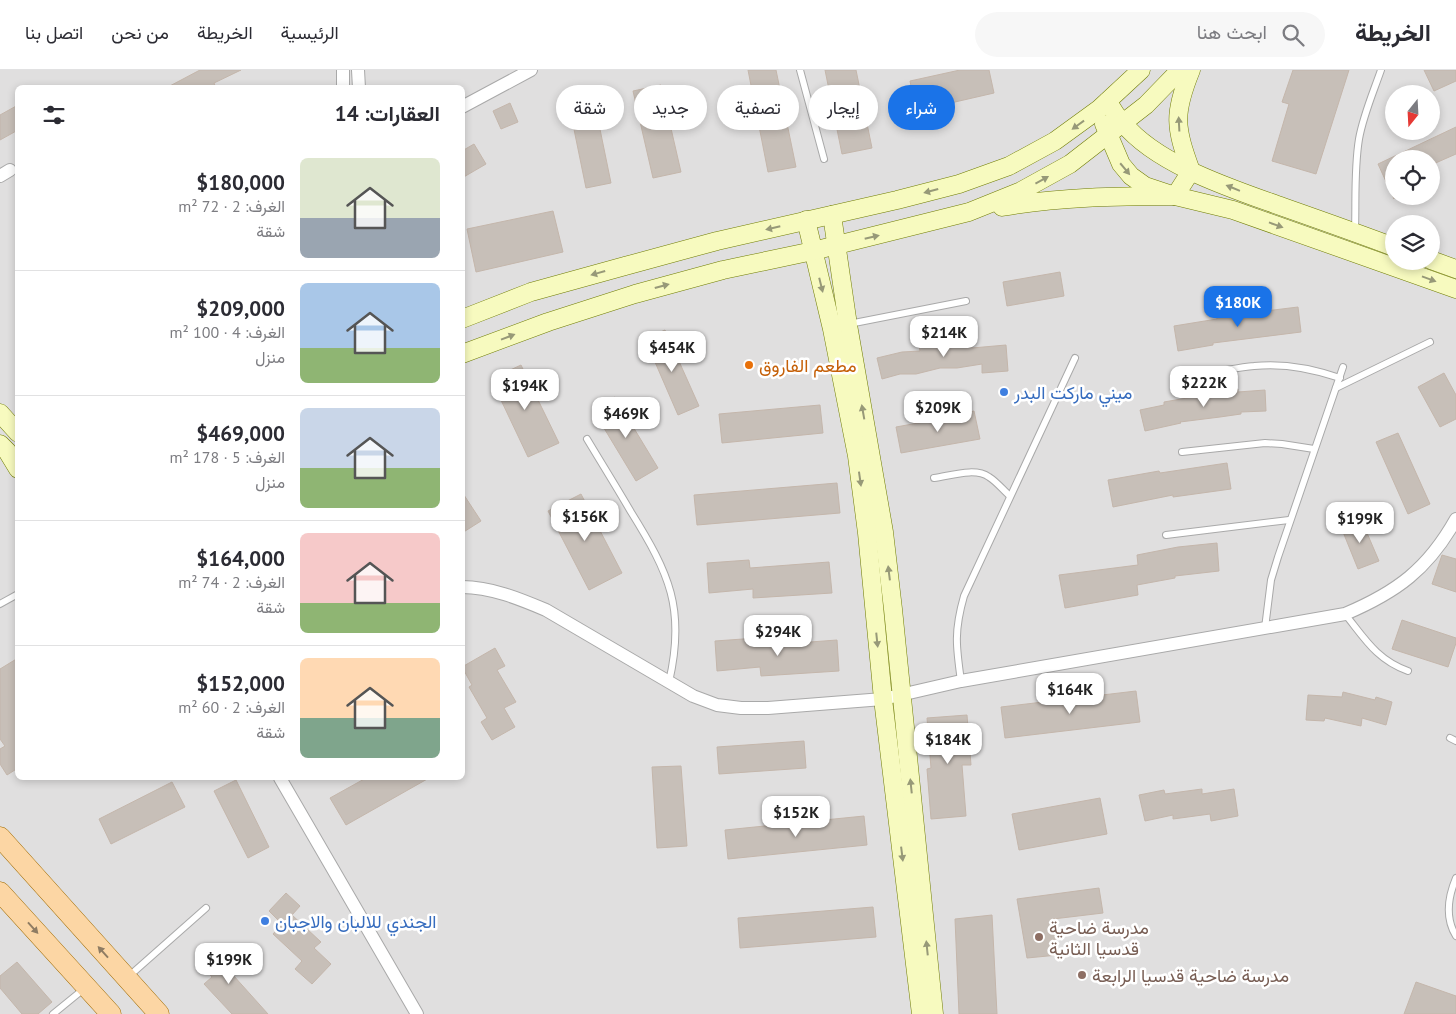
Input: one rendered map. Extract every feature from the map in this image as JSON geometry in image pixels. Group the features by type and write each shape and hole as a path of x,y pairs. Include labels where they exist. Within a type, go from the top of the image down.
{"main road":[{"path":"0,837 159,1014"},
{"path":"0,892 110,1014"}],"street":[{"path":"343,70 343,85"},
{"path":"358,70 359,85"},
{"path":"465,104 518,73 531,70"},
{"path":"465,318 531,292 707,244 959,184 1009,166 1055,141 1103,105 1141,70"},
{"path":"969,212 1021,191 1062,168 1146,105 1180,70"},
{"path":"1191,70 1179,103 1178,125 1182,146 1191,171"},
{"path":"1103,105 1148,145 1191,171 1240,191 1385,244"},
{"path":"1103,105 1108,134 1121,164 1145,186 1175,196 1242,213 1456,289"},
{"path":"1175,196 1191,171"},
{"path":"465,353 548,322 635,294 723,270 813,251 969,212 1072,198 1175,196"},
{"path":"832,215 836,245 840,327 876,532 893,609 934,1014"},
{"path":"806,220 813,251 840,327"},
{"path":"1440,263 1456,269"},
{"path":"0,413 15,430"},
{"path":"0,444 15,464"},
{"path":"465,587 497,592 521,599 546,610 693,696 709,702 741,708 768,708 883,699 961,681 1345,614 1374,601 1401,584 1425,563 1445,538 1456,519"},
{"path":"876,532 874,612 921,1014"},
{"path":"874,612 893,609"},
{"path":"281,780 417,1014"}],"lane":[{"path":"800,70 824,159"},
{"path":"1355,233 1359,138 1382,70"},
{"path":"840,327 966,301"},
{"path":"1336,388 1430,342"},
{"path":"961,681 956,645 959,612 970,581 1075,358"},
{"path":"1215,372 1255,366 1270,366 1310,370 1340,378"},
{"path":"1265,628 1271,580 1289,520 1344,368"},
{"path":"587,439 656,553 666,573 676,617 674,661 669,683"},
{"path":"1182,452 1265,442 1314,450"},
{"path":"934,478 969,473 983,474 1010,496"},
{"path":"1166,535 1289,520"},
{"path":"0,604 15,596"},
{"path":"1345,614 1376,653 1386,661 1408,671"},
{"path":"1456,878 1448,909 1450,924 1456,936"},
{"path":"126,978 206,908"},
{"path":"53,1014 86,987"}],"shaded area":[{"path":"0,70 1456,70 1456,1014 0,1014"}],"building":[{"path":"200,70 241,70 214,83 215,85 172,85"},
{"path":"748,70 776,70 779,85 751,85"},
{"path":"825,70 856,70 859,85 828,85"},
{"path":"960,70 989,70 994,93 955,102 955,85 911,85 910,81"},
{"path":"1293,70 1349,70 1316,174 1272,161 1289,104 1282,102"},
{"path":"1424,70 1456,70 1456,81 1440,88 1440,85 1431,85"},
{"path":"510,103 518,122 501,129 493,111"},
{"path":"15,107 15,132 0,140 0,115"},
{"path":"1456,127 1456,154 1440,161 1440,150 1408,150 1429,140 1440,140 1440,135"},
{"path":"574,130 600,130 611,183 586,188"},
{"path":"642,130 671,130 681,172 653,178"},
{"path":"760,130 788,130 796,167 768,172"},
{"path":"837,130 868,130 872,148 842,154"},
{"path":"474,144 486,164 465,176 465,149"},
{"path":"1385,161 1385,179 1378,164"},
{"path":"553,211 563,252 476,272 467,229"},
{"path":"1060,272 1064,296 1007,306 1003,282"},
{"path":"1298,307 1301,332 1213,343 1213,345 1178,351 1174,326 1217,319 1217,317"},
{"path":"665,330 699,406 678,415 645,339"},
{"path":"931,338 932,341 971,339 972,348 1006,345 1008,371 982,373 982,364 957,368 940,368 916,374 900,374 882,379 877,358 902,352 920,351 918,341"},
{"path":"521,365 559,443 528,457 491,379"},
{"path":"1444,373 1456,395 1456,419 1440,427 1418,387"},
{"path":"1238,389 1238,392 1265,390 1266,411 1241,412 1241,414 1180,422 1145,431 1140,410 1164,405 1164,402 1204,395 1204,393"},
{"path":"615,397 658,468 636,481 593,410"},
{"path":"820,405 823,433 722,443 719,414"},
{"path":"974,411 980,439 901,453 896,427"},
{"path":"1398,433 1430,504 1408,514 1376,442"},
{"path":"1227,463 1231,489 1173,497 1173,495 1113,507 1108,480 1159,471 1160,473"},
{"path":"837,483 840,513 697,525 694,495"},
{"path":"581,494 622,573 589,590 548,511"},
{"path":"465,497 481,521 465,531"},
{"path":"1361,519 1379,561 1358,569 1341,527"},
{"path":"1217,543 1219,571 1175,576 1175,578 1137,585 1138,595 1065,608 1059,575 1138,565 1137,555 1178,547"},
{"path":"1442,555 1456,559 1456,592 1432,584"},
{"path":"749,560 750,568 829,562 832,593 753,598 753,589 709,593 707,563"},
{"path":"1402,620 1456,638 1448,667 1392,649"},
{"path":"757,638 757,646 837,640 839,671 761,676 760,667 717,671 715,641"},
{"path":"495,648 505,666 497,670 516,702 504,708 515,727 492,740 481,722 487,718 469,687 472,685 465,672 465,665"},
{"path":"15,660 15,770 7,775 0,764 0,749 5,746 0,739 0,669"},
{"path":"1136,691 1140,722 1005,738 1001,707"},
{"path":"1343,692 1375,700 1376,697 1392,702 1386,725 1362,718 1361,726 1325,718 1324,721 1306,720 1308,695 1342,697"},
{"path":"967,715 971,765 962,765 966,816 931,819 927,769 931,768 927,718"},
{"path":"804,741 806,768 719,774 717,747"},
{"path":"681,766 687,846 657,848 652,767"},
{"path":"236,780 269,847 248,858 214,791"},
{"path":"362,780 425,780 346,825 330,798"},
{"path":"172,782 185,807 111,844 99,819"},
{"path":"1202,789 1202,794 1234,789 1238,816 1211,821 1210,814 1173,819 1173,815 1145,821 1139,795 1164,790 1165,794"},
{"path":"1100,798 1107,834 1019,850 1012,814"},
{"path":"864,816 867,845 728,859 725,830"},
{"name":"مدرسة ضاحية قدسيا الثانية","path":"1099,888 1103,913 1053,919 1058,955 1027,958 1017,899"},
{"path":"286,893 300,906 292,915 321,942 314,948 331,964 312,984 295,969 302,961 273,934 282,924 269,911"},
{"path":"873,907 876,937 740,948 738,918"},
{"path":"992,915 997,1014 959,1014 955,919"},
{"path":"221,944 233,958 224,965 268,1014 232,1014 204,984 212,977 200,963"},
{"path":"17,962 52,1002 38,1014 22,1014 0,988 0,976"},
{"path":"1416,982 1456,996 1456,1014 1404,1014"}],"place":[{"name":"مطعم الفاروق","path":"749,365"},
{"name":"ميني ماركت البدر","path":"1004,392"},
{"name":"الجندي للالبان والاجبان","path":"265,921"},
{"name":"مدرسة ضاحية قدسيا الثانية","path":"1039,937"},
{"name":"مدرسة ضاحية قدسيا الرابعة","path":"1082,975"}]}
